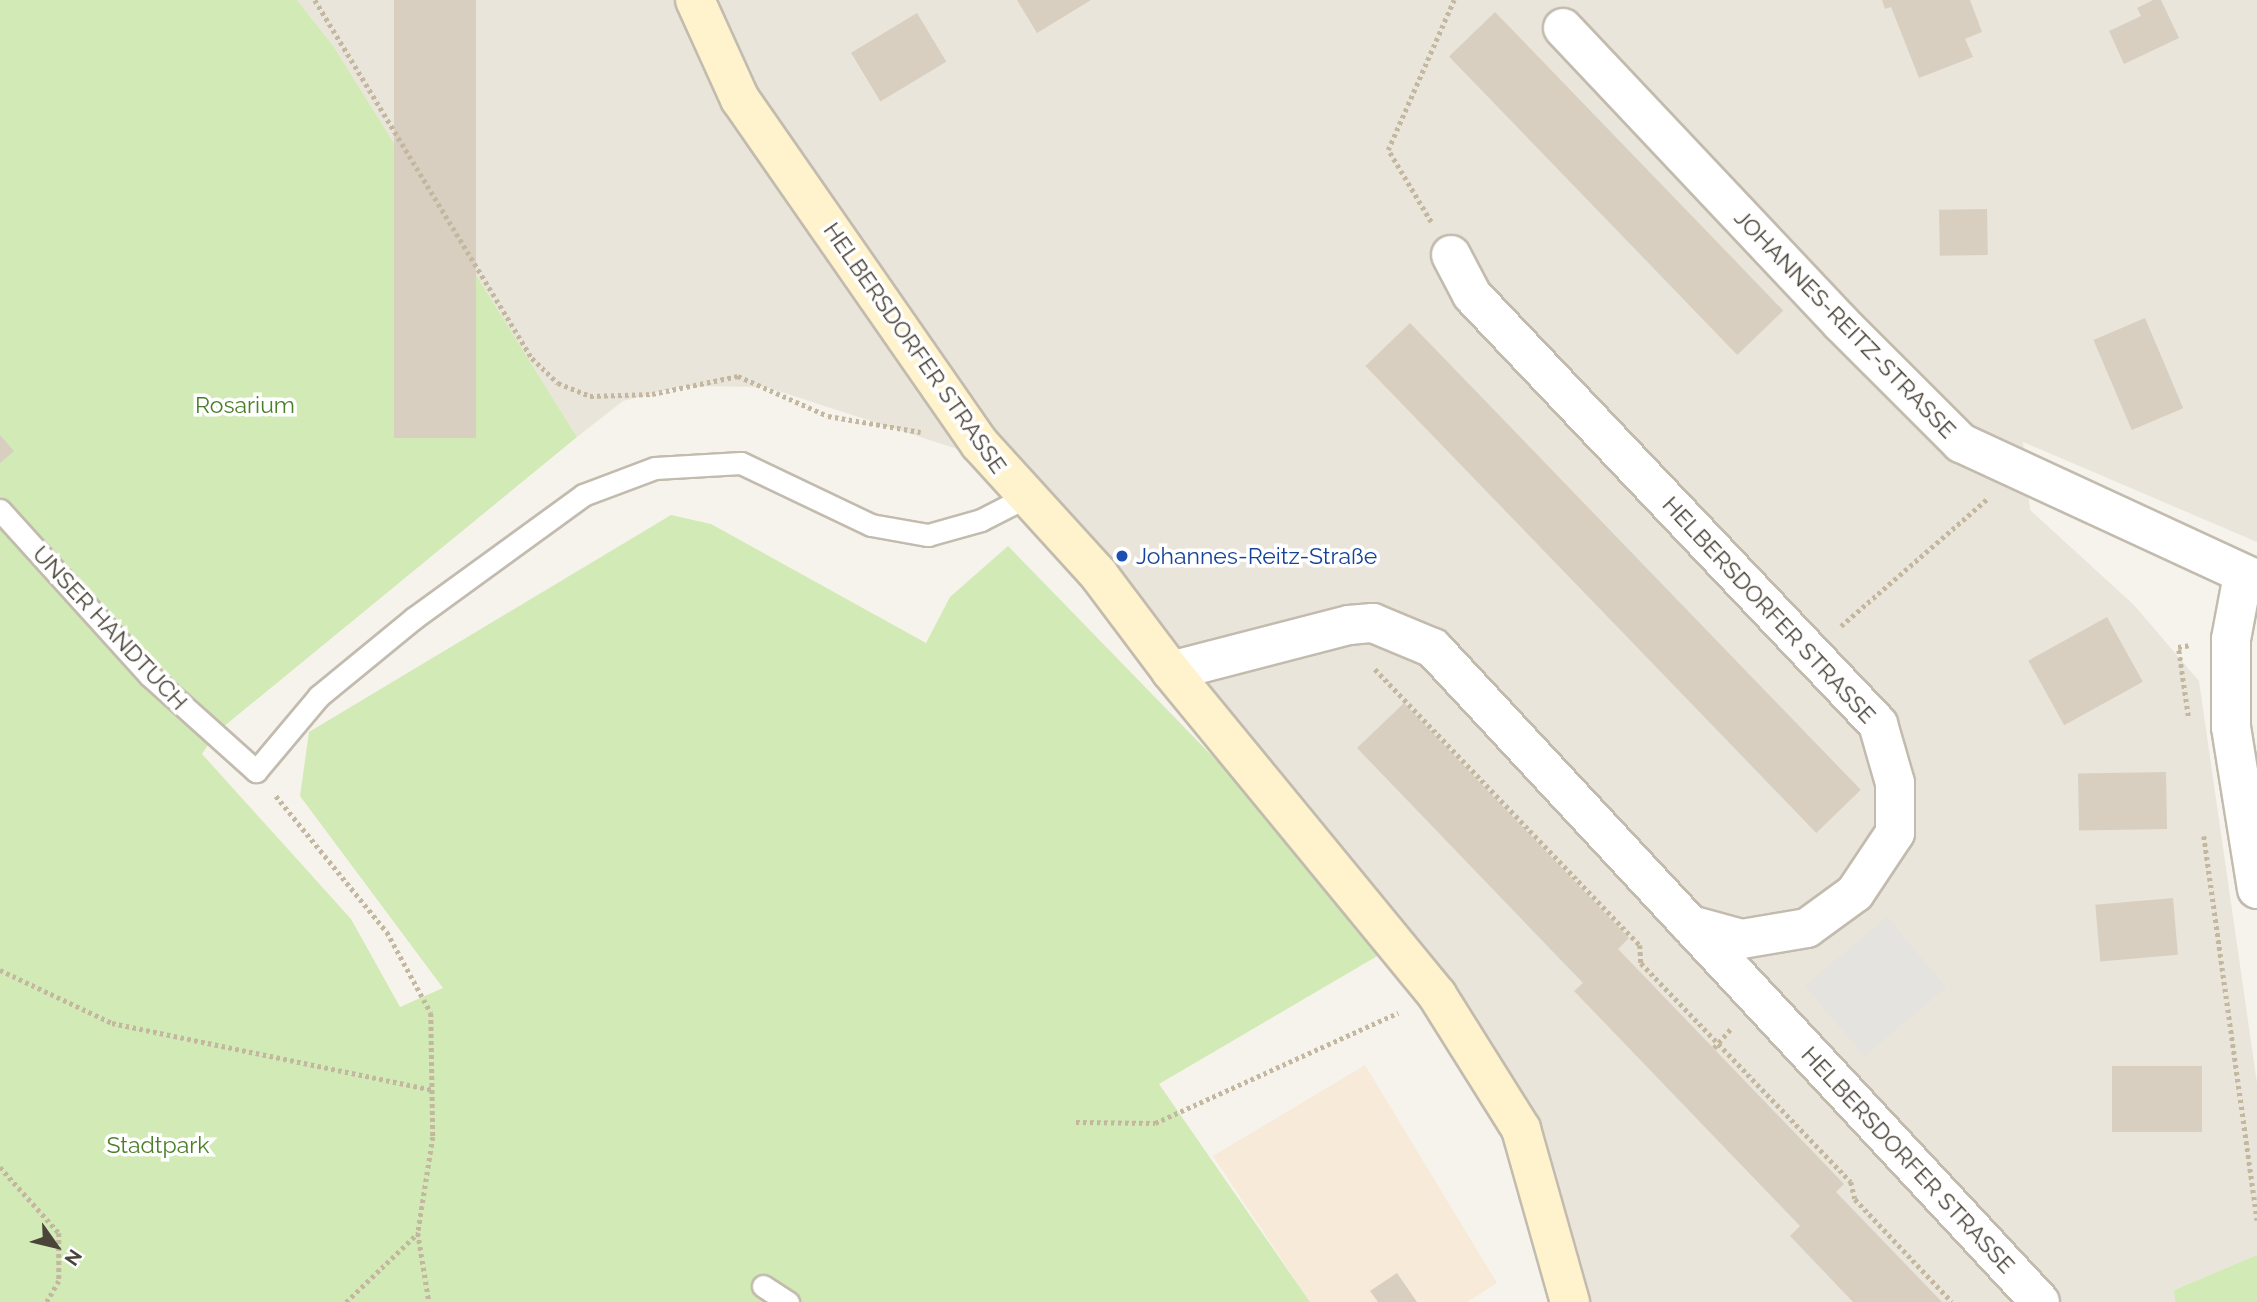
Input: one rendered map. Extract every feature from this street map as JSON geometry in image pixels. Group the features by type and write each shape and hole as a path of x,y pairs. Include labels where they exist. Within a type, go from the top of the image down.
{"street":[{"name":"HELBERSDORFER STRASSE","path":"695,0 740,99 980,444 1024,498 1099,575 1171,671 1437,995 1521,1129 1570,1302"},
{"name":"JOHANNES-REITZ-STRASSE","path":"1563,28 1841,323 1961,443 2250,578"},
{"name":"HELBERSDORFER STRASSE","path":"1451,256 1472,295 1878,724 1895,783 1895,833 1855,893 1807,928 1742,939 1690,925"},
{"path":"2250,578 2231,639 2231,727 2257,889"},
{"name":"HELBERSDORFER STRASSE","path":"1171,671 1349,625 1373,623 1433,648 2040,1302"}],"lane":[{"path":"256,771 319,696 414,618 583,495 655,468 741,463 871,525 928,535 981,520 1024,498"},
{"name":"UNSER HANDTUCH","path":"0,510 149,675 256,771"},
{"path":"763,1286 789,1302"}],"path":[{"path":"315,0 532,358 558,383 590,396 652,394 738,376 828,416 980,444"},
{"path":"1451,256 1388,149 1454,0"},
{"path":"1810,653 2019,471"},
{"path":"1349,625 1366,660 1640,945 1641,963 1659,986 1768,1101 1851,1182 1854,1199 1952,1302"},
{"path":"2190,729 2178,647 2231,639"},
{"path":"256,771 387,932 413,973 431,1013 433,1137 418,1233 429,1302"},
{"path":"2203,824 2257,1220"},
{"path":"0,970 112,1023 433,1090"},
{"path":"1076,1122 1155,1124 1437,995"},
{"path":"0,1167 59,1233 59,1281 47,1302"},
{"path":"1872,1229 1878,1224"},
{"path":"345,1302 418,1233"},
{"path":"1933,1293 1938,1287"}],"shaded area":[{"path":"297,0 2257,0 2257,542 2023,442 2030,510 2134,605 2199,681 2257,1083 2257,1255 2174,1290 2175,1302 1570,1302 1520,1128 1016,468 766,387 682,386 623,401 577,437 334,47"},
{"path":"1887,917 1946,987 1864,1056 1805,986"},
{"path":"1365,1065 1497,1283 1467,1302 1310,1302 1213,1156"}],"green space":[{"path":"0,0 297,0 334,47 577,437 217,732 202,754 351,919 400,1007 443,988 300,796 309,732 671,515 711,524 926,643 950,597 1008,546 1254,799 1379,955 1159,1084 1310,1302 0,1302"},
{"path":"2257,1255 2257,1302 2175,1302 2174,1290"}],"building":[{"path":"394,0 476,0 476,438 394,438"},
{"path":"1017,0 1091,0 1037,33"},
{"path":"1882,0 1970,0 1982,32 1965,39 1973,57 1919,78 1891,7 1885,9"},
{"path":"2153,0 2161,0 2179,38 2124,64 2109,31 2141,16 2137,8"},
{"path":"1495,12 1783,311 1737,355 1449,56"},
{"path":"917,13 946,62 880,102 851,53"},
{"path":"1987,209 1988,255 1940,256 1939,210"},
{"path":"2145,318 2183,408 2132,430 2093,340"},
{"path":"1410,323 1861,790 1816,833 1365,366"},
{"path":"0,435 14,451 0,463"},
{"path":"2107,617 2143,682 2064,725 2028,661"},
{"path":"1404,703 1629,938 1618,949 1844,1184 1836,1192 1942,1302 1853,1302 1790,1236 1800,1226 1574,991 1583,983 1357,748"},
{"path":"2166,772 2167,829 2079,831 2078,774"},
{"path":"2173,898 2178,955 2100,962 2095,905"},
{"path":"2112,1066 2202,1066 2202,1132 2112,1132"},
{"path":"1397,1273 1417,1302 1378,1302 1370,1291"}],"place":[{"name":"Johannes-Reitz-Straße","path":"1122,556"}],"park label":[{"name":"Rosarium","path":"245,405"},
{"name":"Stadtpark","path":"158,1145"}]}
